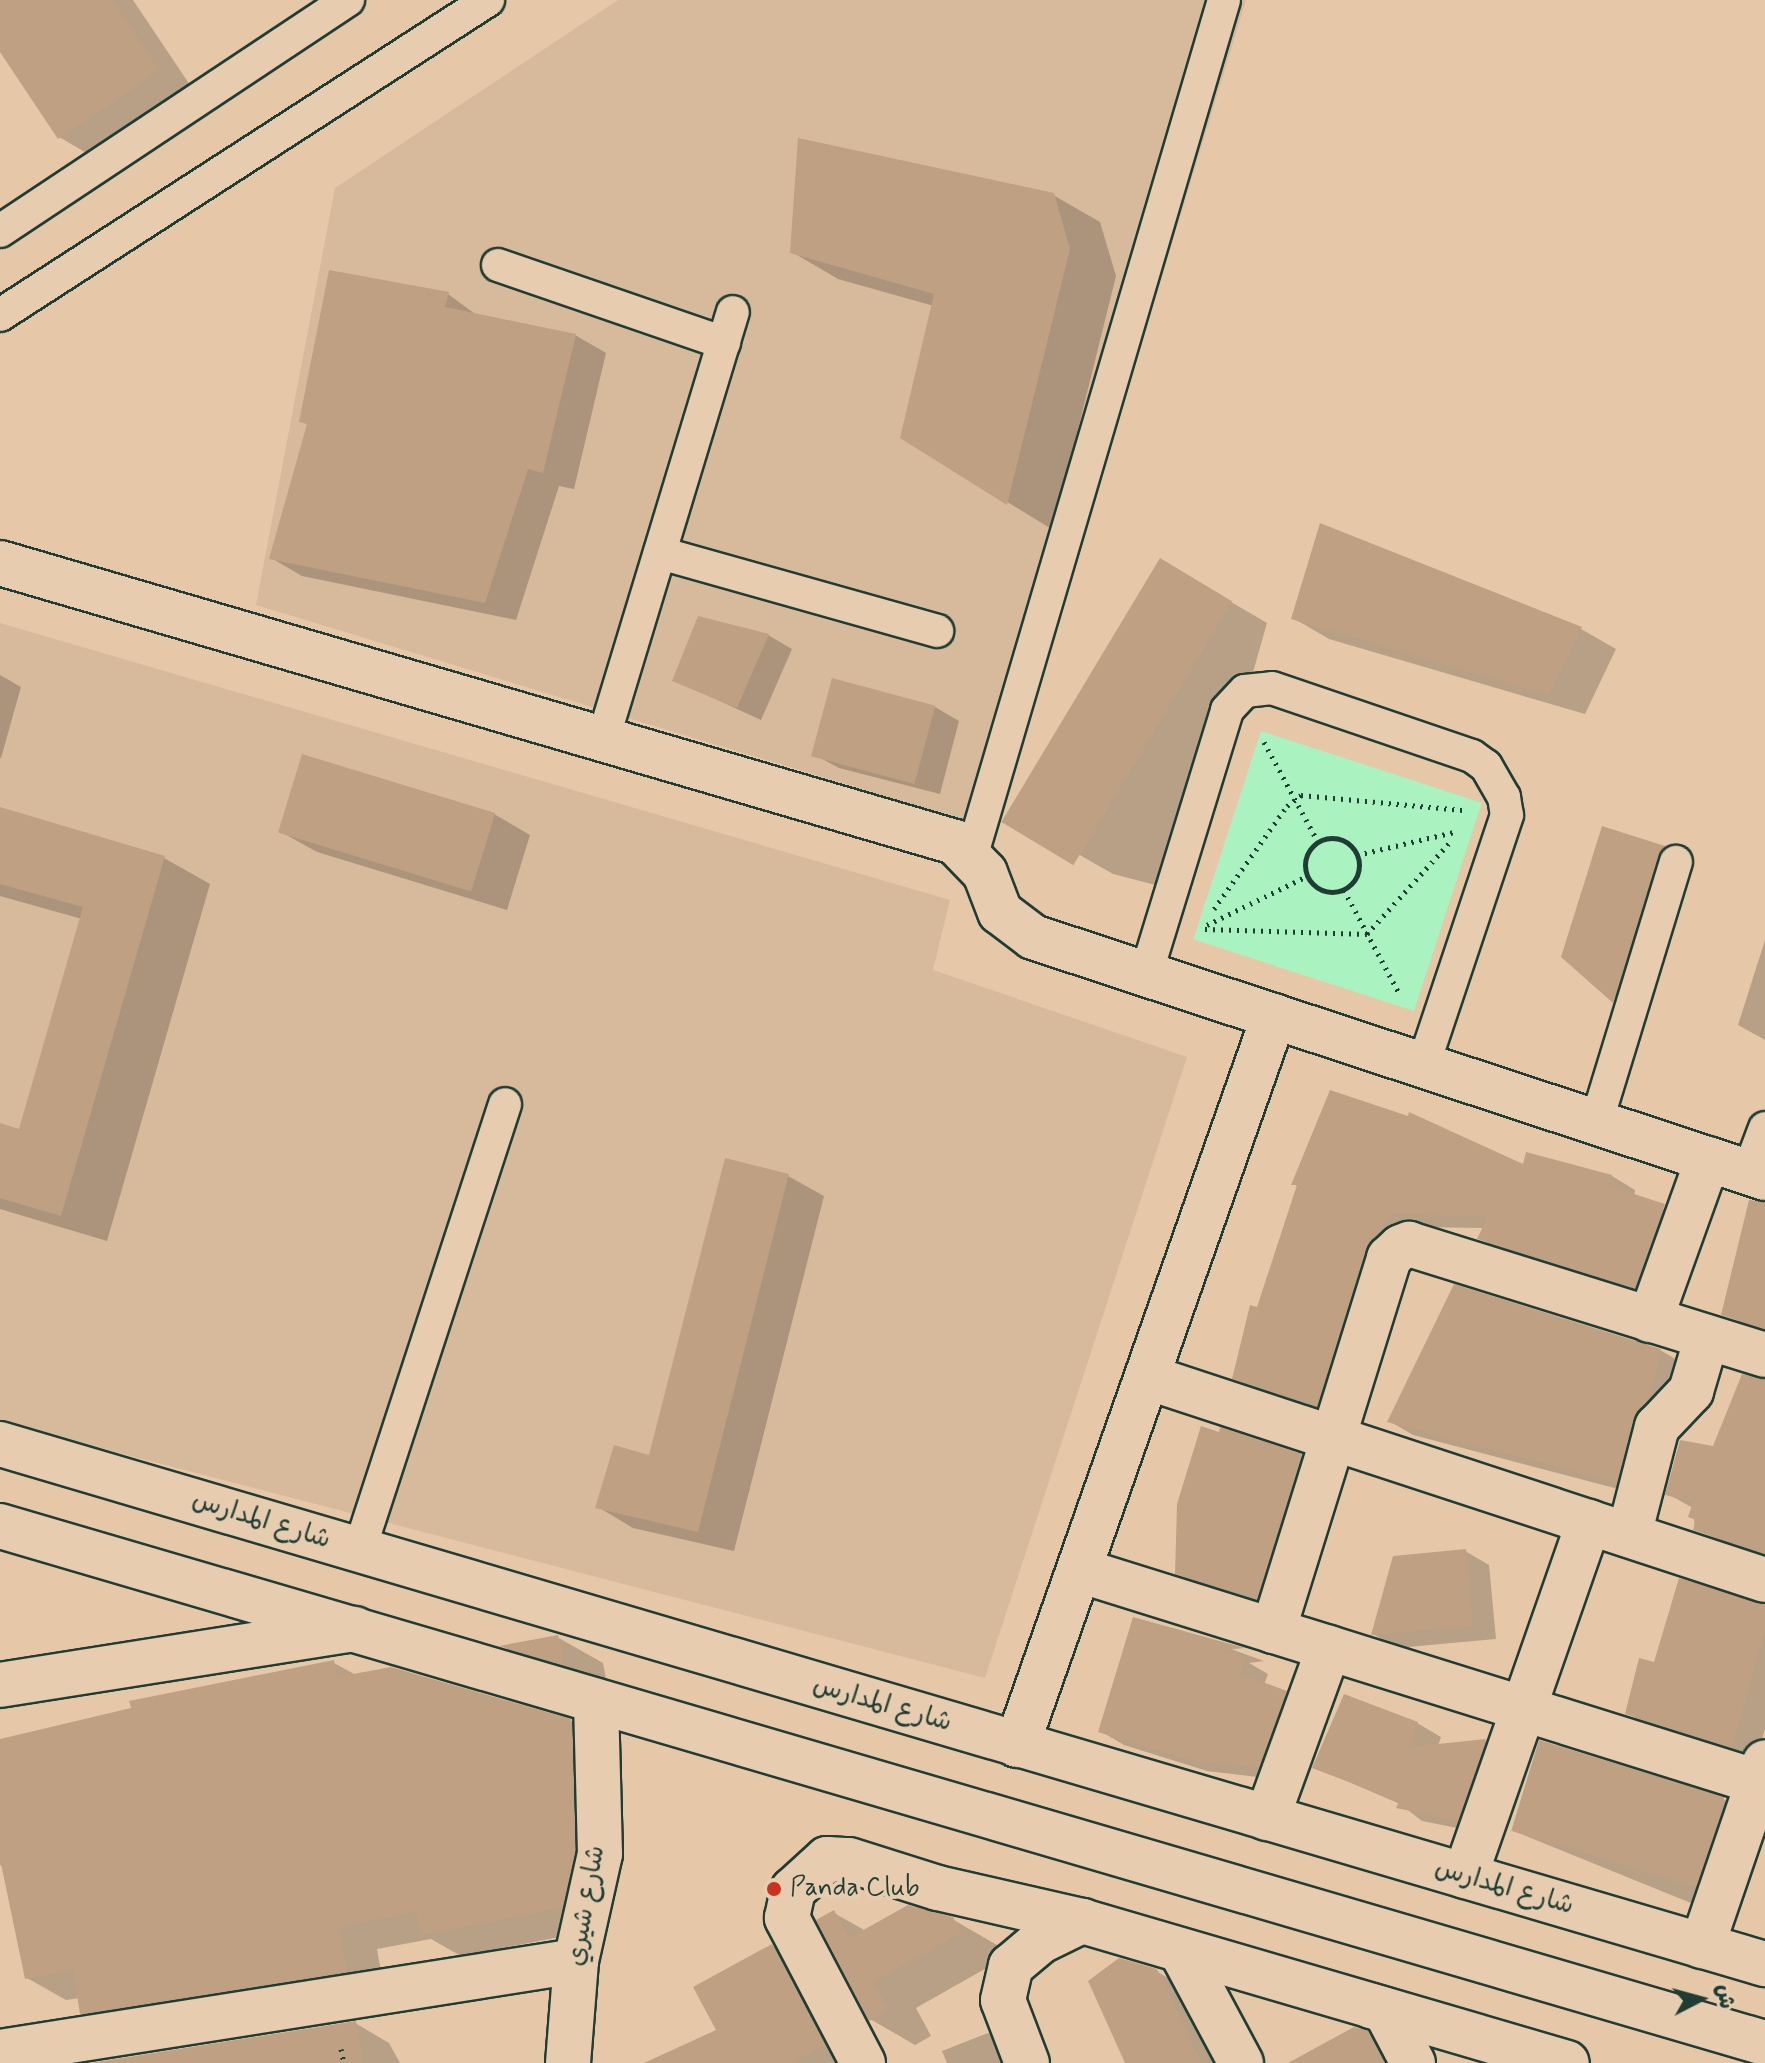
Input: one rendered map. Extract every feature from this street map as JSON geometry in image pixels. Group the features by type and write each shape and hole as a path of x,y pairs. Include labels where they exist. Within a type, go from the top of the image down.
{"street":[{"path":"0,563 604,736 934,835 972,854 1000,912 1015,926 1274,1016 1426,1057 1757,1176"},
{"path":"1017,1745 1274,1016"},
{"path":"1650,1320 1708,1159"},
{"path":"1273,1631 1389,1258 1401,1247 1409,1244 1765,1355"},
{"path":"1465,1876 1523,1709 1657,1427 1691,1391 1707,1337"},
{"path":"1147,1377 1765,1580"},
{"name":"شارع المدارس","path":"0,1444 1765,1964"},
{"path":"0,1526 1765,2043"},
{"path":"1079,1570 1523,1709 1762,1772 1702,1946"},
{"path":"0,1685 355,1629"},
{"path":"1267,1818 1329,1648"},
{"name":"شارع شيري","path":"568,2063 576,1961 600,1854 596,1701"},
{"path":"863,2063 787,1918 793,1890 827,1859 849,1860 938,1888 1082,1921 1182,1953 1385,2010 1413,2063"},
{"path":"1027,2063 1003,2000 1011,1966 1041,1941 1082,1921"},
{"path":"1182,1953 1241,2063"},
{"path":"0,2052 576,1961"},
{"path":"1371,2006 1567,2063"}],"lane":[{"path":"0,231 348,0"},
{"path":"0,315 488,0"},
{"path":"972,854 1224,0"},
{"path":"498,265 724,343"},
{"path":"604,736 733,312"},
{"path":"660,553 937,631"},
{"path":"1146,974 1227,710 1239,695 1272,688 1472,756 1497,780 1507,815 1426,1057"},
{"path":"1597,1120 1676,862"},
{"path":"359,1551 505,1104"},
{"path":"1757,1176 1765,1128"}],"path":[{"path":"1239,695 1318,842"},
{"path":"1200,929 1301,795 1507,815"},
{"path":"1200,929 1367,934 1459,831 1357,855"},
{"path":"1335,838 1357,855 1359,868 1344,890 1328,893 1307,876 1304,862 1318,842 1335,838"},
{"path":"1200,929 1307,876"},
{"path":"1344,890 1426,1057"}],"shaded area":[{"path":"618,0 1246,0 994,829 256,605 335,188"},
{"path":"0,623 950,900 933,970 1187,1057 985,1678 0,1422"}],"green space":[{"path":"1261,731 1482,803 1414,1011 1193,939"}],"building":[{"path":"0,0 112,0 159,70 58,139 0,52"},
{"path":"798,138 1054,193 1070,249 1007,505 900,438 934,294 790,253"},
{"path":"329,270 449,292 445,307 576,334 543,473 528,469 485,603 269,559 307,424 299,422"},
{"path":"1320,523 1582,627 1549,695 1291,619"},
{"path":"1160,558 1232,601 1073,865 1001,822"},
{"path":"698,616 769,634 737,708 672,681"},
{"path":"832,678 935,706 914,784 811,756"},
{"path":"302,754 495,813 471,891 278,832"},
{"path":"0,807 165,856 61,1216 0,1198 0,1123 19,1129 83,907 0,884"},
{"path":"1602,826 1665,846 1613,1003 1561,957"},
{"path":"1330,1090 1408,1116 1409,1112 1523,1164 1526,1152 1612,1175 1609,1186 1665,1204 1635,1288 1477,1239 1488,1216 1391,1214 1365,1251 1317,1406 1232,1379 1250,1305 1257,1307 1297,1185 1291,1185"},
{"path":"725,1158 789,1174 698,1532 595,1508 614,1445 649,1455"},
{"path":"1749,1200 1765,1202 1765,1329 1721,1315"},
{"path":"1454,1284 1661,1349 1649,1400 1633,1421 1617,1483 1387,1422"},
{"path":"1742,1374 1765,1379 1765,1554 1693,1530 1696,1520 1688,1517 1693,1502 1665,1495 1680,1440 1713,1446"},
{"path":"1201,1426 1219,1432 1220,1427 1302,1454 1257,1599 1175,1574 1177,1504"},
{"path":"1466,1549 1473,1626 1371,1635 1393,1556"},
{"path":"1679,1578 1765,1604 1765,1630 1732,1748 1625,1714 1639,1658 1654,1662"},
{"path":"1133,1617 1245,1648 1224,1650 1245,1658 1240,1674 1287,1691 1259,1768 1180,1758 1098,1732"},
{"path":"558,1635 564,1665 499,1646"},
{"path":"334,1660 337,1677 391,1667 571,1719 575,1852 562,1908 421,1935 416,1912 339,1927 347,1972 80,2014 73,1970 25,1979 0,1859 0,1739 131,1708 129,1701"},
{"path":"1344,1694 1418,1722 1409,1747 1486,1739 1458,1821 1396,1808 1399,1801 1312,1768"},
{"path":"1539,1740 1725,1797 1697,1888 1511,1831"},
{"path":"908,1905 953,1917 961,1933 873,1982 888,2010 869,2021 816,1920 834,1910 849,1938"},
{"path":"772,1944 825,2045 791,2063 644,2063 716,2030 693,1987"},
{"path":"1119,1958 1157,1969 1201,2063 1125,2063 1088,1981"},
{"path":"356,2021 363,2063 91,2063"},
{"path":"1354,2027 1368,2031 1385,2063 1288,2063"}],"place":[{"name":"Panda Club","path":"774,1889"}]}
